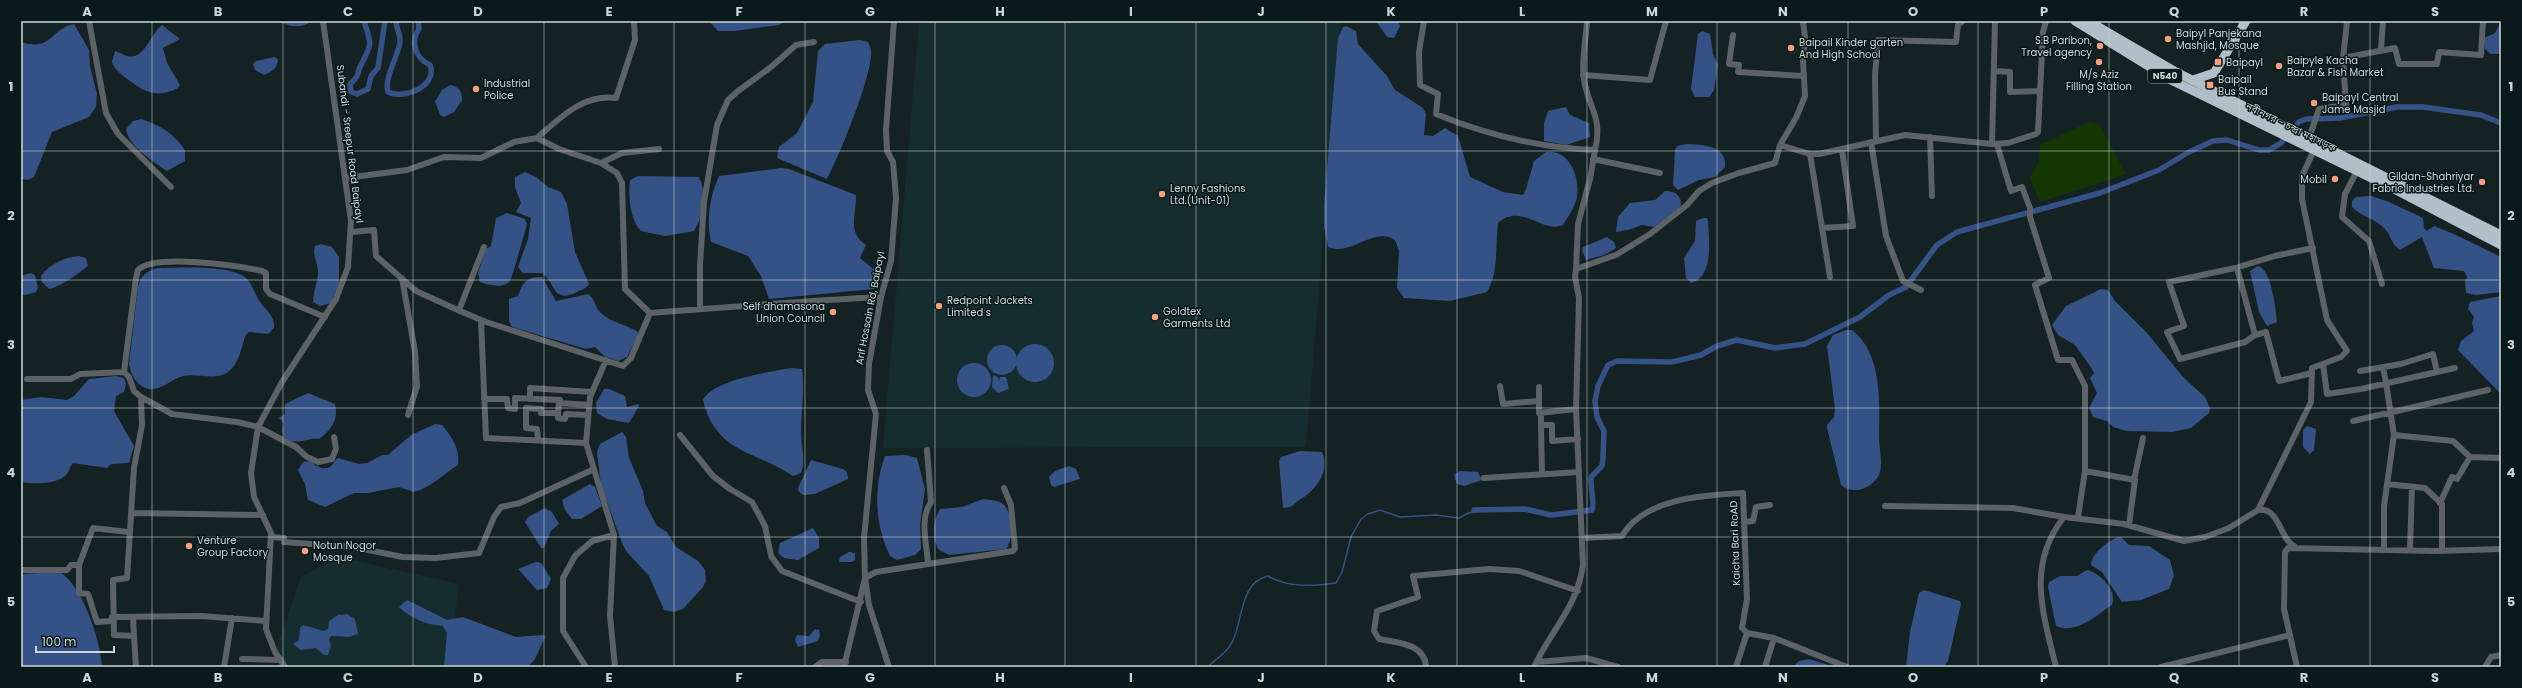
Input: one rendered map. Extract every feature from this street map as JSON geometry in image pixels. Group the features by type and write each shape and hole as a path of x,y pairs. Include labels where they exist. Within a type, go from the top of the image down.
{"highway":[{"name":"নবীনগর - চন্দ্রা মহাসড়ক","path":"2074,21 2171,80 2261,119 2501,235"},
{"name":"নবীনগর - চন্দ্রা মহাসড়ক","path":"2088,21 2261,119"},
{"path":"2193,80 2214,73 2246,21"},
{"name":"নবীনগর - চন্দ্রা মহাসড়ক","path":"2313,145 2357,171 2501,245"}],"street":[{"path":"89,21 106,113 118,134 171,187"},
{"name":"Subandi - Sreepur Road Baipayl","path":"286,667 266,629 271,537 267,522 254,497 251,473 258,427 282,382 336,300 348,267 352,232 346,178 323,21"},
{"path":"346,178 407,170 444,157 481,158 514,142 538,138 566,113 589,100 603,97 616,98 635,40 634,21"},
{"name":"Arif Hossain Rd, Baipayl","path":"889,667 869,605 865,578 864,530 876,414 868,390 868,364 881,297 891,261 896,198 893,162 887,151 886,130 894,21"},
{"path":"1424,21 1419,52 1420,85 1438,94 1436,114 1464,126 1527,142 1563,148 1595,150"},
{"path":"1535,664 1570,609 1578,591 1583,565 1576,409 1579,298 1575,278 1578,224 1598,139 1598,120 1584,75 1587,21"},
{"path":"1584,75 1650,80 1666,21"},
{"path":"1576,269 1616,255 1650,234 1687,205 1699,191 1712,183 1738,173 1775,163 1780,145 1802,106 1805,96 1803,76 1805,37 1803,21"},
{"path":"1921,290 1902,280 1886,236 1873,142 1875,75 1878,40 1956,42 1958,25 1963,21"},
{"path":"1995,21 1995,144 2011,191 2022,187 2030,208 2030,217 2049,278 2035,285 2058,360 2072,360 2085,386 2085,471 2078,517"},
{"path":"1780,145 1810,154 1842,150 1905,135 1995,144 2008,143 2038,132 2043,32 2046,21"},
{"path":"2258,510 2311,402 2312,368 2341,357 2347,351 2327,320 2300,188 2302,176 2313,145 2313,124 2319,109 2346,105 2343,58 2346,21"},
{"path":"2381,49 2383,21"},
{"path":"2343,58 2381,49 2395,48 2399,64 2437,64 2438,52 2481,55 2483,21"},
{"path":"1734,35 1729,64 1738,65 1738,72 1803,76"},
{"path":"700,309 704,202 717,125 728,100 738,91 771,67 796,46 814,42"},
{"path":"1994,71 2010,72 2010,92 2040,92"},
{"path":"1930,137 1932,196"},
{"path":"538,138 559,149 601,163 617,173 622,183 625,289 650,313 881,297"},
{"path":"601,163 622,153 660,149"},
{"path":"1822,228 1853,226 1842,150"},
{"path":"1810,154 1830,277"},
{"path":"1593,159 1660,173"},
{"path":"2357,171 2345,194 2342,217 2369,241 2382,284"},
{"path":"352,232 374,230 376,256 416,291 481,320 623,366 631,358 650,313"},
{"path":"458,310 484,247"},
{"path":"2312,373 2280,381 2266,332 2255,335 2245,342 2180,359 2167,332 2184,326 2169,282 2237,268 2275,256 2313,248"},
{"path":"124,372 136,278 138,270 148,264 198,263 262,271 266,274 266,289 270,294 325,317"},
{"path":"2237,268 2255,335"},
{"path":"402,278 415,352 417,386 408,415"},
{"path":"481,320 486,438 586,443"},
{"path":"2360,371 2383,367 2433,354 2437,372"},
{"path":"606,360 592,392 589,405 586,443 592,470 614,535 610,616 615,667"},
{"path":"2323,364 2327,394 2455,368"},
{"path":"2383,367 2394,435 2384,506 2384,550"},
{"path":"27,379 71,379 80,374 124,372 129,377 134,391 141,397 177,416 237,422 258,427 276,435 296,447 308,457 318,462 332,459 336,450 334,437"},
{"path":"1500,386 1504,404 1539,401"},
{"path":"1539,387 1542,474"},
{"path":"530,399 530,388 592,392"},
{"path":"2353,421 2391,414 2488,390"},
{"path":"134,636 114,635 112,619 113,580 127,578 128,532 134,468 142,425 141,397"},
{"path":"484,399 507,399 508,408 515,409 515,398 560,400 560,403 589,405"},
{"path":"560,403 558,418 565,419 566,414 588,415"},
{"path":"538,440 537,429 526,428 526,408 541,409 541,413 558,413"},
{"path":"1541,413 1576,409"},
{"path":"1541,425 1552,425 1552,441 1578,439"},
{"path":"680,435 713,476 730,489 752,502 765,526 771,556 782,571 861,602"},
{"path":"2394,435 2453,441 2470,457 2501,458"},
{"path":"2130,525 2134,480 2143,438"},
{"path":"927,450 931,502 926,508 924,522 928,564"},
{"path":"2442,550 2440,503 2452,477 2457,479 2470,457"},
{"path":"271,537 284,538 284,542 381,551 403,557 436,558 479,553 494,517 501,507 520,503 592,470"},
{"path":"2085,471 2134,480"},
{"path":"1484,478 1579,472"},
{"path":"2387,484 2425,488 2440,503"},
{"path":"2410,550 2412,487"},
{"path":"814,667 822,662 845,665 861,602 865,578 876,572 1013,551 1015,548 1011,505 1004,488"},
{"name":"Kaicha Bari RoAD","path":"1582,538 1622,536 1630,525 1664,506 1680,500 1720,494 1743,493 1747,599 1741,625 1746,633"},
{"path":"1744,522 1753,521 1756,507 1770,505"},
{"path":"1885,506 2013,508 2064,517 2078,517 2130,525 2178,539 2193,540 2229,528 2258,510 2264,509 2272,515 2286,539 2294,546"},
{"path":"131,512 263,515"},
{"path":"2056,667 2044,621 2041,564 2046,547 2064,517"},
{"path":"128,532 93,528 79,565 79,593 88,594 97,622 133,617 201,616 266,621"},
{"path":"586,667 563,631 563,578 575,556 592,541 614,535"},
{"path":"2297,667 2284,609 2285,552 2288,548 2294,546 2384,550 2442,550 2501,548"},
{"path":"21,570 67,570 71,565 79,565"},
{"path":"1426,667 1424,657 1407,643 1379,639 1374,631 1377,610 1418,597 1413,576 1489,569 1519,571 1578,591"},
{"path":"133,617 136,667"},
{"path":"224,667 232,618"},
{"path":"1736,667 1746,633 1774,638 1847,667"},
{"path":"2162,667 2290,635"},
{"path":"1765,667 1774,638"},
{"path":"2485,667 2491,657 2501,655"},
{"path":"1535,664 1586,658 1618,667"},
{"path":"242,659 281,660"}],"shaded area":[{"path":"919,21 1341,21 1306,447 883,448"},
{"path":"338,557 459,584 449,667 285,667 275,652 301,577"}],"green space":[{"path":"2089,122 2099,124 2126,174 2040,202 2030,178 2039,162 2040,145"}],"water":[{"path":"279,21 311,21 308,24 295,26 287,25"},
{"path":"709,21 785,21 779,25 734,31 718,31"},
{"path":"1376,21 1398,21 1400,26 1394,38 1387,37"},
{"path":"2501,21 2501,54 2491,54 2485,49 2484,38 2495,33"},
{"path":"74,24 89,50 90,66 97,94 96,107 89,117 52,132 34,177 28,180 22,179 21,42 39,44 45,42 60,30"},
{"path":"162,25 180,39 163,48 167,63 180,85 178,88 170,91 157,93 145,90 132,83 114,67 112,62 115,51 127,56 139,54"},
{"path":"1346,26 1356,31 1358,44 1387,76 1395,90 1423,108 1426,114 1424,135 1433,136 1445,128 1458,136 1470,177 1503,192 1523,195 1534,161 1546,152 1554,152 1561,155 1572,166 1577,182 1577,197 1573,208 1563,225 1555,227 1548,226 1523,217 1515,216 1507,217 1498,223 1495,267 1491,284 1487,292 1450,301 1404,298 1397,288 1399,251 1395,240 1387,237 1378,237 1345,248 1337,249 1328,247 1324,227 1324,204 1338,38 1343,27"},
{"path":"1702,31 1710,34 1713,54 1718,65 1714,90 1709,97 1695,97 1691,89 1698,34"},
{"path":"860,40 868,42 871,50 867,78 847,135 827,179 777,158 779,147 797,133 813,102 818,51 825,44"},
{"path":"274,57 278,59 276,67 272,71 264,75 255,70 253,64 256,61"},
{"path":"450,85 459,90 462,94 462,100 454,112 444,117 440,115 435,101 442,90"},
{"path":"1566,107 1570,115 1589,123 1590,137 1566,145 1544,141 1544,124 1548,111"},
{"path":"141,119 166,130 171,134 185,150 185,161 167,171 142,153 131,141 126,129 133,121"},
{"path":"1687,144 1707,146 1718,150 1725,160 1725,167 1715,177 1699,180 1678,190 1673,185 1675,150 1677,146"},
{"path":"781,168 789,169 856,195 854,228 860,240 866,245 860,258 877,272 879,283 874,289 769,299 761,276 748,256 711,242 709,225 710,208 713,192 719,176"},
{"path":"525,172 536,177 548,187 561,192 567,204 575,252 589,284 577,292 563,296 556,291 547,277 542,273 523,273 518,267 528,239 531,218 516,212 521,203 515,187 515,177"},
{"path":"638,176 699,177 703,190 703,204 700,219 694,231 665,236 641,231 634,221 629,193 630,180"},
{"path":"1665,191 1672,192 1679,196 1681,205 1679,208 1654,227 1642,225 1616,232 1618,217 1630,203 1655,200"},
{"path":"2371,196 2389,202 2423,218 2424,228 2427,231 2434,226 2501,257 2501,292 2476,295 2466,293 2465,282 2467,277 2464,271 2434,268 2422,237 2400,250 2394,245 2387,231 2352,207 2352,201 2356,197"},
{"path":"507,213 525,219 527,224 510,281 500,286 480,282 478,273 486,249 491,246 496,218"},
{"path":"1707,218 1708,221 1709,247 1707,266 1704,273 1691,283 1686,278 1684,258 1695,241 1696,221"},
{"path":"1607,237 1614,242 1616,248 1604,255 1586,260 1582,250 1583,247"},
{"path":"321,244 332,247 339,257 339,283 331,303 320,306 313,302 318,272 314,249 315,246"},
{"path":"79,256 86,258 88,266 74,276 64,283 49,289 42,282 41,276 48,268 63,260"},
{"path":"2258,266 2263,268 2269,281 2275,308 2277,322 2267,326 2259,312 2250,271"},
{"path":"190,267 217,269 239,274 246,278 250,283 260,302 272,316 274,328 268,334 249,332 245,336 239,356 234,365 223,375 188,375 162,387 149,389 141,386 135,380 129,364 138,287 144,274 157,268"},
{"path":"31,273 35,275 38,288 36,292 21,296 21,276"},
{"path":"542,277 556,301 588,294 600,312 606,317 637,331 638,336 627,357 618,361 604,356 595,347 586,349 512,327 509,321 509,299 518,296 521,287 529,279"},
{"path":"2101,289 2108,290 2115,301 2147,333 2183,377 2205,397 2210,408 2209,413 2191,428 2172,432 2127,431 2113,427 2107,421 2093,417 2089,408 2097,393 2090,378 2094,373 2075,345 2058,335 2052,325 2066,306"},
{"path":"2501,296 2501,394 2458,350 2461,341 2474,331 2472,323 2474,317 2468,309 2470,302"},
{"path":"1846,330 1852,330 1870,353 1878,382 1880,471 1873,483 1867,487 1857,490 1848,489 1841,485 1827,428 1827,425 1834,417 1835,409 1827,346 1833,335"},
{"path":"1035,344 1045,347 1051,353 1054,363 1051,373 1045,379 1035,382 1025,379 1019,373 1016,363 1019,353 1025,347"},
{"path":"1002,345 1008,346 1016,354 1016,366 1008,374 1002,375 996,374 988,366 987,360 988,354 996,346"},
{"path":"977,363 984,365 989,370 991,380 989,390 984,395 971,397 964,395 959,390 957,377 959,370 964,365"},
{"path":"791,368 802,369 803,385 801,432 803,463 801,473 793,476 779,467 727,441 717,431 709,418 703,400 708,393 729,382"},
{"path":"993,375 998,377 999,381 1000,377 1006,377 1009,389 998,393 992,387"},
{"path":"116,376 124,378 126,384 124,392 116,396 114,411 134,446 129,463 111,464 107,468 73,463 63,478 45,483 21,482 21,400 41,397 67,400 74,396 89,379"},
{"path":"604,389 609,389 625,396 627,407 638,404 639,406 629,423 607,419 597,413 596,403"},
{"path":"308,393 335,404 335,420 327,432 319,439 310,439 298,442 289,440 284,437 282,431 284,424 279,418 285,414 285,404"},
{"path":"435,424 442,425 452,438 458,453 458,465 426,487 414,492 399,487 368,493 354,493 325,507 308,500 305,484 298,470 303,462 310,461 323,468 329,468 338,458 359,464 367,463 382,455 388,455 411,435"},
{"path":"2307,426 2316,429 2314,450 2310,454 2303,447 2303,430"},
{"path":"622,432 626,437 629,458 643,491 645,503 657,526 667,532 676,547 698,561 705,570 706,581 703,587 683,609 674,612 664,610 649,576 626,551 601,485 597,452 600,444"},
{"path":"1300,451 1322,452 1324,459 1323,473 1317,485 1307,495 1291,506 1283,508 1279,461 1281,457"},
{"path":"906,455 917,458 925,489 920,525 921,549 915,555 897,560 890,556 881,532 877,507 877,494 881,468 885,456"},
{"path":"811,460 843,469 847,472 848,479 815,494 803,495 799,492 798,488"},
{"path":"1069,466 1076,469 1080,479 1054,487 1051,485 1049,477 1055,471"},
{"path":"1460,471 1478,472 1482,480 1464,486 1457,484 1454,475"},
{"path":"590,484 595,487 602,506 581,519 572,519 565,510 562,500"},
{"path":"983,499 1000,502 1007,509 1011,521 1011,533 1009,545 1006,549 949,555 938,549 934,534 934,524 940,509 962,507"},
{"path":"545,508 552,512 559,524 551,531 544,548 541,548 525,522 528,517"},
{"path":"813,528 819,538 819,548 798,560 784,558 778,553 780,543"},
{"path":"2118,537 2121,537 2129,545 2149,546 2170,560 2174,575 2169,589 2141,600 2122,602 2102,572 2091,565 2097,552"},
{"path":"849,552 855,553 855,560 852,562 839,562 840,557"},
{"path":"536,562 541,563 551,579 547,588 537,590 518,569"},
{"path":"2087,570 2097,575 2107,583 2112,594 2112,605 2086,623 2079,626 2064,628 2056,626 2048,587 2049,582 2060,576 2077,576"},
{"path":"59,572 67,578 75,588 89,614 98,643 102,667 21,667 21,576 23,574"},
{"path":"1924,590 1960,601 1961,604 1948,661 1944,667 1906,667 1910,632 1919,593"},
{"path":"407,600 447,620 463,617 516,637 543,635 545,637 535,659 528,667 444,667 447,633 443,626 419,620 403,611 399,607"},
{"path":"347,614 355,619 358,634 349,637 331,636 329,640 331,646 328,655 324,655 316,648 301,650 293,644 299,640 300,628 303,625 324,631 328,629 329,621 338,615"},
{"path":"815,629 819,630 820,635 818,641 798,647 795,640 797,635 809,636"},
{"path":"1809,659 1835,667 1793,667 1799,661"}],"waterway":[{"path":"364,21 370,43 357,76 350,84 351,92 357,94 368,89 371,76 378,68 385,21"},
{"path":"396,21 400,42 387,86 388,92 395,94 410,93 418,89 429,79 431,73 430,65 421,58 416,49 415,39 419,29 418,21"},
{"path":"1474,510 1525,509 1551,515 1592,510 1591,477 1602,466 1604,431 1597,417 1595,401 1598,386 1608,365 1617,361 1672,362 1701,355 1717,346 1737,340 1775,348 1805,344 1860,317 1889,295 1906,287 1937,245 1957,232 2100,193 2159,170 2189,152 2213,141 2227,140 2259,150 2269,150 2281,143 2299,122 2306,119 2340,118 2397,107 2423,107 2481,115 2501,123"},
{"path":"1207,667 1223,654 1232,643 1244,601 1248,592 1259,579 1268,576 1284,583 1301,585 1336,583 1342,572 1351,537 1361,519 1368,514 1380,510 1400,517 1436,515 1459,518 1468,513 1486,509"}],"place":[{"name":"Baipyl Panjekana Mashjid, Mosque","path":"2168,39"},
{"name":"S.B Paribon, Travel agency","path":"2100,46"},
{"name":"Baipail Kinder garten And High School","path":"1791,48"},
{"name":"M/s Aziz Filling Station","path":"2099,62"},
{"name":"Baipayl","path":"2218,62"},
{"name":"Baipyle Kacha Bazar & Fish Market","path":"2279,66"},
{"name":"Baipail Bus Stand","path":"2210,85"},
{"name":"Industrial Police","path":"476,89"},
{"name":"Baipayl Central Jame Masjid","path":"2314,103"},
{"name":"Mobil","path":"2335,179"},
{"name":"Gildan-Shahriyar Fabric Industries Ltd.","path":"2482,182"},
{"name":"Lenny Fashions Ltd.(Unit-01)","path":"1162,194"},
{"name":"Redpoint Jackets Limited s","path":"939,306"},
{"name":"Self dhamasona Union Council","path":"833,312"},
{"name":"Goldtex Garments Ltd","path":"1155,317"},
{"name":"Venture Group Factory","path":"189,546"},
{"name":"Notun Nogor Mosque","path":"305,551"}]}
